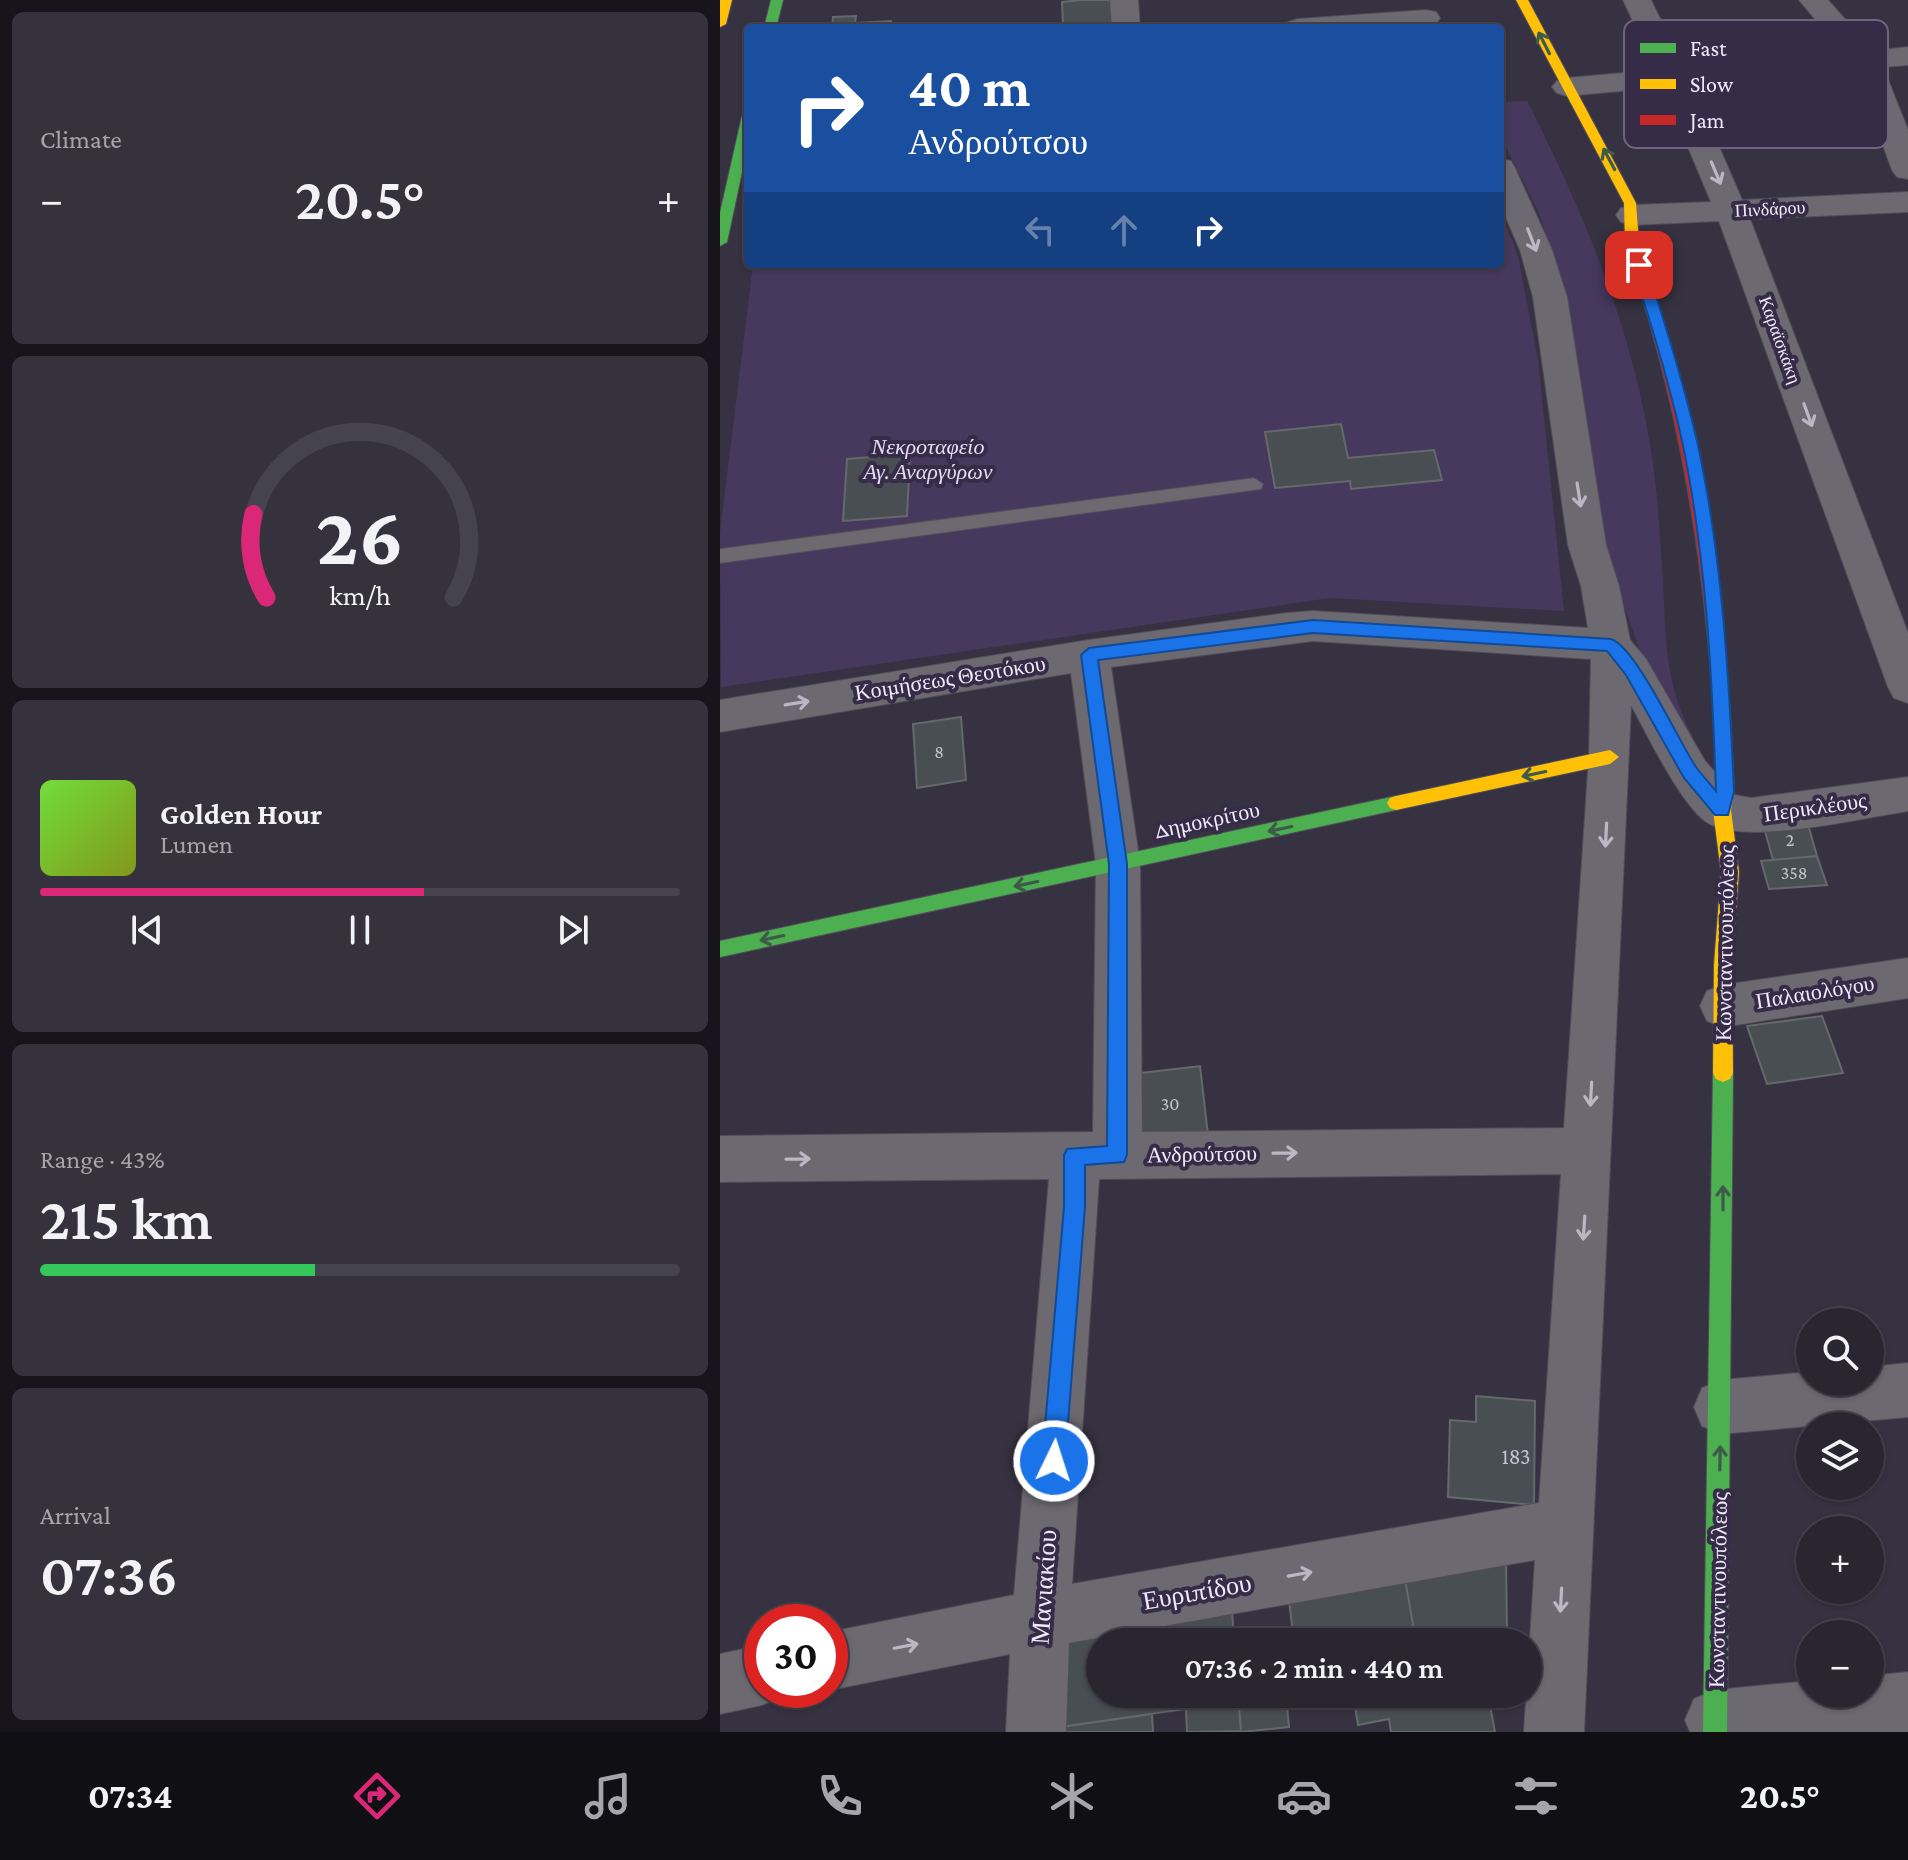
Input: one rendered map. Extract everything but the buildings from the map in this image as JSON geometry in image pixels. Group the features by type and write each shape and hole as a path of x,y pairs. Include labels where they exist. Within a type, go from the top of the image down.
{"street":[{"path":"720,24 726,0"},
{"path":"771,24 777,0"},
{"path":"1124,0 1126,24"},
{"name":"Κωνσταντινουπόλεως","path":"1522,0 1630,203 1632,242 1670,363 1690,443 1720,666 1725,792 1722,810 1730,872 1723,1006 1721,1407 1715,1726"},
{"name":"Καραϊσκάκη","path":"1637,0 1647,20"},
{"path":"1813,0 1830,20"},
{"path":"1337,24 1425,15"},
{"path":"1888,59 1908,56"},
{"path":"1567,87 1624,82"},
{"path":"1888,117 1908,170"},
{"path":"720,242 744,134"},
{"name":"Καραϊσκάκη","path":"1705,148 1732,211 1908,687"},
{"path":"1504,177 1532,240 1550,297 1587,545 1600,586 1611,645 1610,757 1554,1732"},
{"name":"Πινδάρου","path":"1632,215 1908,202"},
{"name":"Κοιμήσεως Θεοτόκου","path":"720,716 1089,655 1313,626 1611,645"},
{"path":"1611,645 1632,670 1690,773 1722,810"},
{"name":"Μανιακίου","path":"1036,1732 1041,1619 1074,1207 1096,1155 1118,864 1089,655"},
{"name":"Δημοκρίτου","path":"720,949 1610,757"},
{"name":"Περικλέους","path":"1722,810 1751,816 1908,794"},
{"name":"Παλαιολόγου","path":"1723,1006 1908,978"},
{"name":"Ανδρούτσου","path":"720,1159 1588,1151"},
{"path":"1721,1407 1908,1390"},
{"name":"Ευριπίδου","path":"848,1657 1041,1619 1565,1527"},
{"path":"720,1684 744,1679"},
{"path":"1715,1726 1908,1702"}],"lane":[{"path":"720,556 1254,484"}],"green space":[{"path":"1527,101 1568,185 1618,314 1642,404 1653,467 1672,680 1693,736 1680,735 1659,696 1602,541 1556,264 1538,211 1504,143 1504,102"},
{"name":"Νεκροταφείο Αγ. Αναργύρων","path":"1504,221 1518,256 1538,360 1564,611 1330,598 721,687 720,532 753,268 1504,268"}],"traffic: fast":[{"path":"771,24 777,0"},
{"path":"720,242 744,134"},
{"path":"720,949 1396,803"},
{"path":"1715,1732 1723,1073"}],"traffic: slow":[{"path":"720,24 726,0"},
{"path":"1522,0 1630,203 1632,242 1656,320"},
{"path":"1723,731 1725,792 1722,810 1730,872 1723,965 1723,1073"},
{"path":"1396,803 1610,757"}],"traffic: jam":[{"path":"1656,320 1683,420 1703,523 1716,627 1723,731"}],"route":[{"path":"1054,1461 1074,1207 1074,1155 1117,1155 1118,864 1089,655 1313,626 1611,645 1632,670 1690,773 1722,810 1725,792 1720,666 1701,507 1690,443 1670,363 1639,265"}]}
